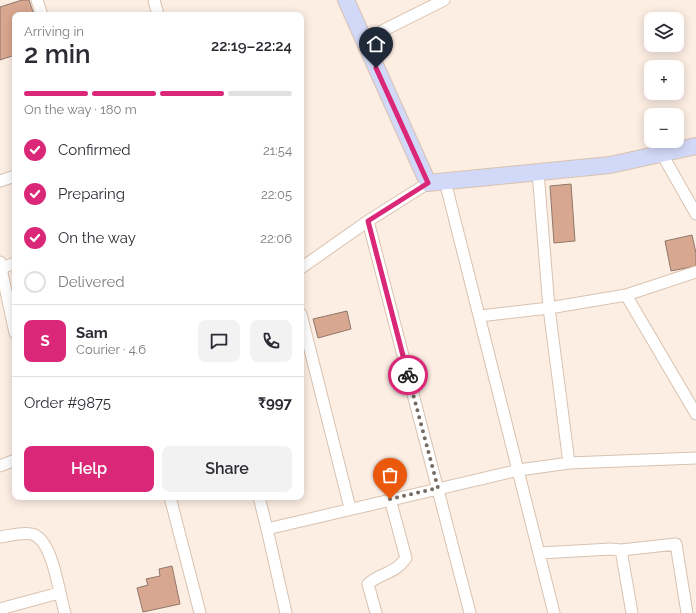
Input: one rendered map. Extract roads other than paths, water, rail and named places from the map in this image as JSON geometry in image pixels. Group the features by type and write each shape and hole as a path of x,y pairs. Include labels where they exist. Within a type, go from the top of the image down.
{"street":[{"path":"38,0 41,12"},
{"path":"154,0 157,12"},
{"path":"346,0 428,183"},
{"path":"364,40 444,0"},
{"path":"304,266 368,221 428,183 610,165 696,146"},
{"path":"662,154 696,214"},
{"path":"538,172 549,308 569,463"},
{"path":"0,181 12,177"},
{"path":"445,181 554,613"},
{"path":"368,221 470,613"},
{"path":"12,263 1,265 12,318"},
{"path":"480,316 549,308 626,295 696,272"},
{"path":"626,295 696,414"},
{"path":"304,326 350,508"},
{"path":"267,529 350,508 519,470 569,463 696,458"},
{"path":"0,466 12,461"},
{"path":"376,613 368,584 376,577 390,574 400,568 406,558 390,499"},
{"path":"171,500 200,613"},
{"path":"260,500 286,613"},
{"path":"0,537 31,534 44,541 58,577 59,593 65,613"},
{"path":"540,553 611,548 621,550 676,544 687,613"},
{"path":"621,550 632,613"},
{"path":"0,609 59,593"}]}
